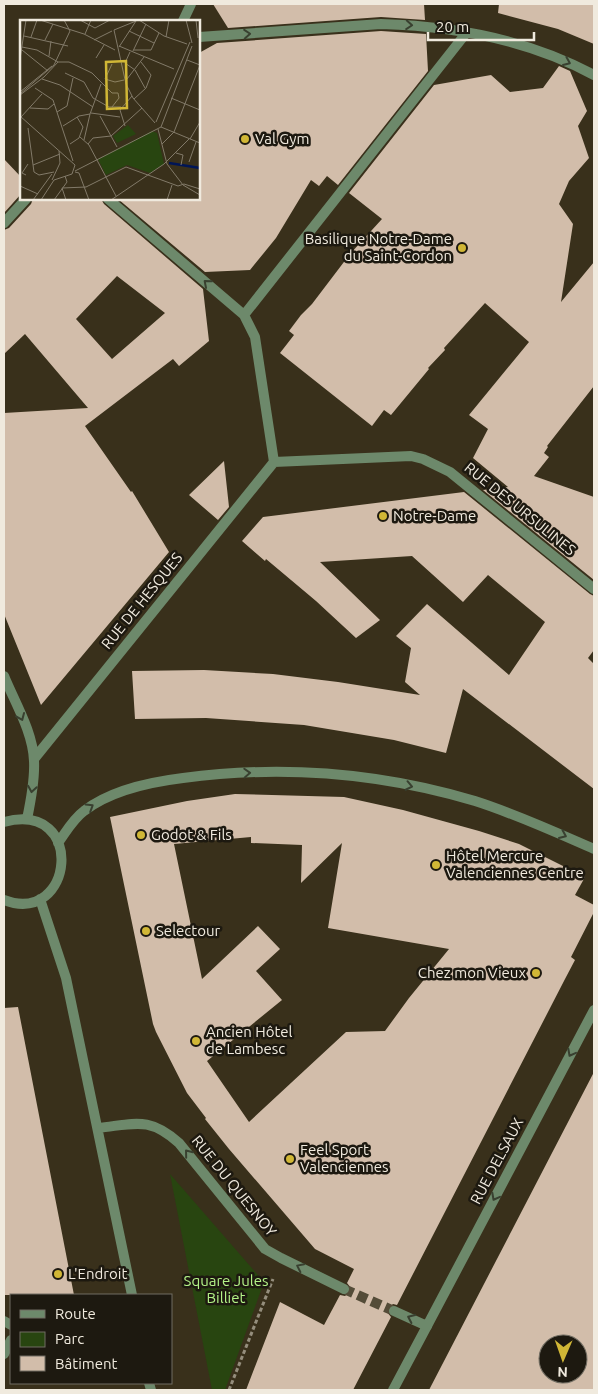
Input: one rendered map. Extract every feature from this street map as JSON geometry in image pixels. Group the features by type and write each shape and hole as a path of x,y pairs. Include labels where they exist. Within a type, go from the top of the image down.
{"street":[{"path":"183,20 191,4"},
{"path":"200,38 381,24 437,28 466,32 532,49 594,75"},
{"path":"244,315 466,32"},
{"path":"4,223 25,200"},
{"path":"109,200 244,315 255,337 274,462"},
{"name":"RUE DES URSULINES","path":"274,462 411,456 424,459 450,472 594,589"},
{"name":"RUE DE HESQUES","path":"34,759 274,462"},
{"path":"4,676 28,735 34,759 34,779 27,819"},
{"path":"58,843 84,810 117,794 142,786 177,779 274,772 334,774 388,782 445,794 499,809 594,849"},
{"path":"4,822 15,819 27,819 39,823 48,829 58,843 62,860 61,872 54,887 40,899 23,903 4,900"},
{"path":"40,899 66,978 132,1294"},
{"name":"RUE DELSAUX","path":"393,1390 594,1010"},
{"name":"RUE DU QUESNOY","path":"98,1128 139,1123 153,1125 167,1132 179,1142 265,1249 344,1289"},
{"path":"394,1311 427,1326"},
{"path":"4,1354 10,1342"}],"path":[{"path":"229,1390 281,1258"}],"green space":[{"name":"Square Jules Billiet","path":"170,1174 264,1282 225,1390 212,1390"}],"building":[{"path":"213,4 424,4 425,20 381,17 228,28"},
{"path":"499,4 594,4 594,44 558,29 498,13"},
{"path":"381,31 426,34 428,71 338,185 327,176 319,186 311,180 276,238 250,270 205,272 119,200 200,200 200,52 217,43"},
{"name":"Basilique Notre-Dame du Saint-Cordon","path":"559,66 570,71 587,111 578,126 589,158 569,181 559,204 573,224 561,302 594,262 594,386 547,446 544,453 549,457 534,476 594,497 594,580 483,490 508,487 473,458 488,429 469,415 529,342 485,303 444,348 445,350 428,368 391,415 384,410 372,426 280,353 294,335 289,331 301,315 312,304 350,254 382,219 349,193 434,85 491,75 510,92 543,88"},
{"path":"4,159 20,176 20,195 4,213"},
{"path":"33,200 102,200 203,289 209,341 179,366 173,359 85,426 132,491 169,552 41,705 4,614 4,413 88,408 25,334 4,354 4,230 9,228","holes":["117,276 165,313 112,359 76,319"]},
{"path":"224,461 229,507 218,520 189,495"},
{"path":"464,492 594,596 594,650 588,658 594,664 594,789 463,689 446,753 394,740 304,725 206,718 135,719 132,671 204,670 273,674 420,695 405,682 411,648 396,636 427,604 509,675 545,622 488,575 463,602 412,556 320,562 380,620 356,638 316,601 242,541 263,517"},
{"path":"235,794 344,797 403,810 519,844 585,877 575,895 594,905 594,912 571,957 575,960 397,1305 393,1304 388,1308 387,1312 391,1317 353,1390 246,1390 280,1302 324,1325 340,1295 345,1296 350,1292 351,1288 347,1283 354,1269 315,1249 229,1149 187,1093 153,1024 110,817 187,801","holes":["251,837 251,843 302,845 301,883 342,843 328,928 449,949 385,1031 346,1032 249,1122 207,1061 282,1000 256,971 280,949 258,926 202,979 174,844"]},
{"path":"18,1007 74,1294 4,1295 4,1008"},
{"path":"594,1072 594,1390 429,1390"}],"tunnel":[{"path":"344,1289 394,1311"}],"place":[{"name":"Val Gym","path":"245,139"},
{"name":"Basilique Notre-Dame du Saint-Cordon","path":"462,248"},
{"name":"Notre-Dame","path":"383,516"},
{"name":"Godot & Fils","path":"141,835"},
{"name":"Hôtel Mercure Valenciennes Centre","path":"436,865"},
{"name":"Selectour","path":"146,931"},
{"name":"Chez mon Vieux","path":"536,973"},
{"name":"Ancien Hôtel de Lambesc","path":"196,1041"},
{"name":"Feel Sport Valenciennes","path":"290,1159"},
{"name":"L'Endroit","path":"58,1274"}]}
